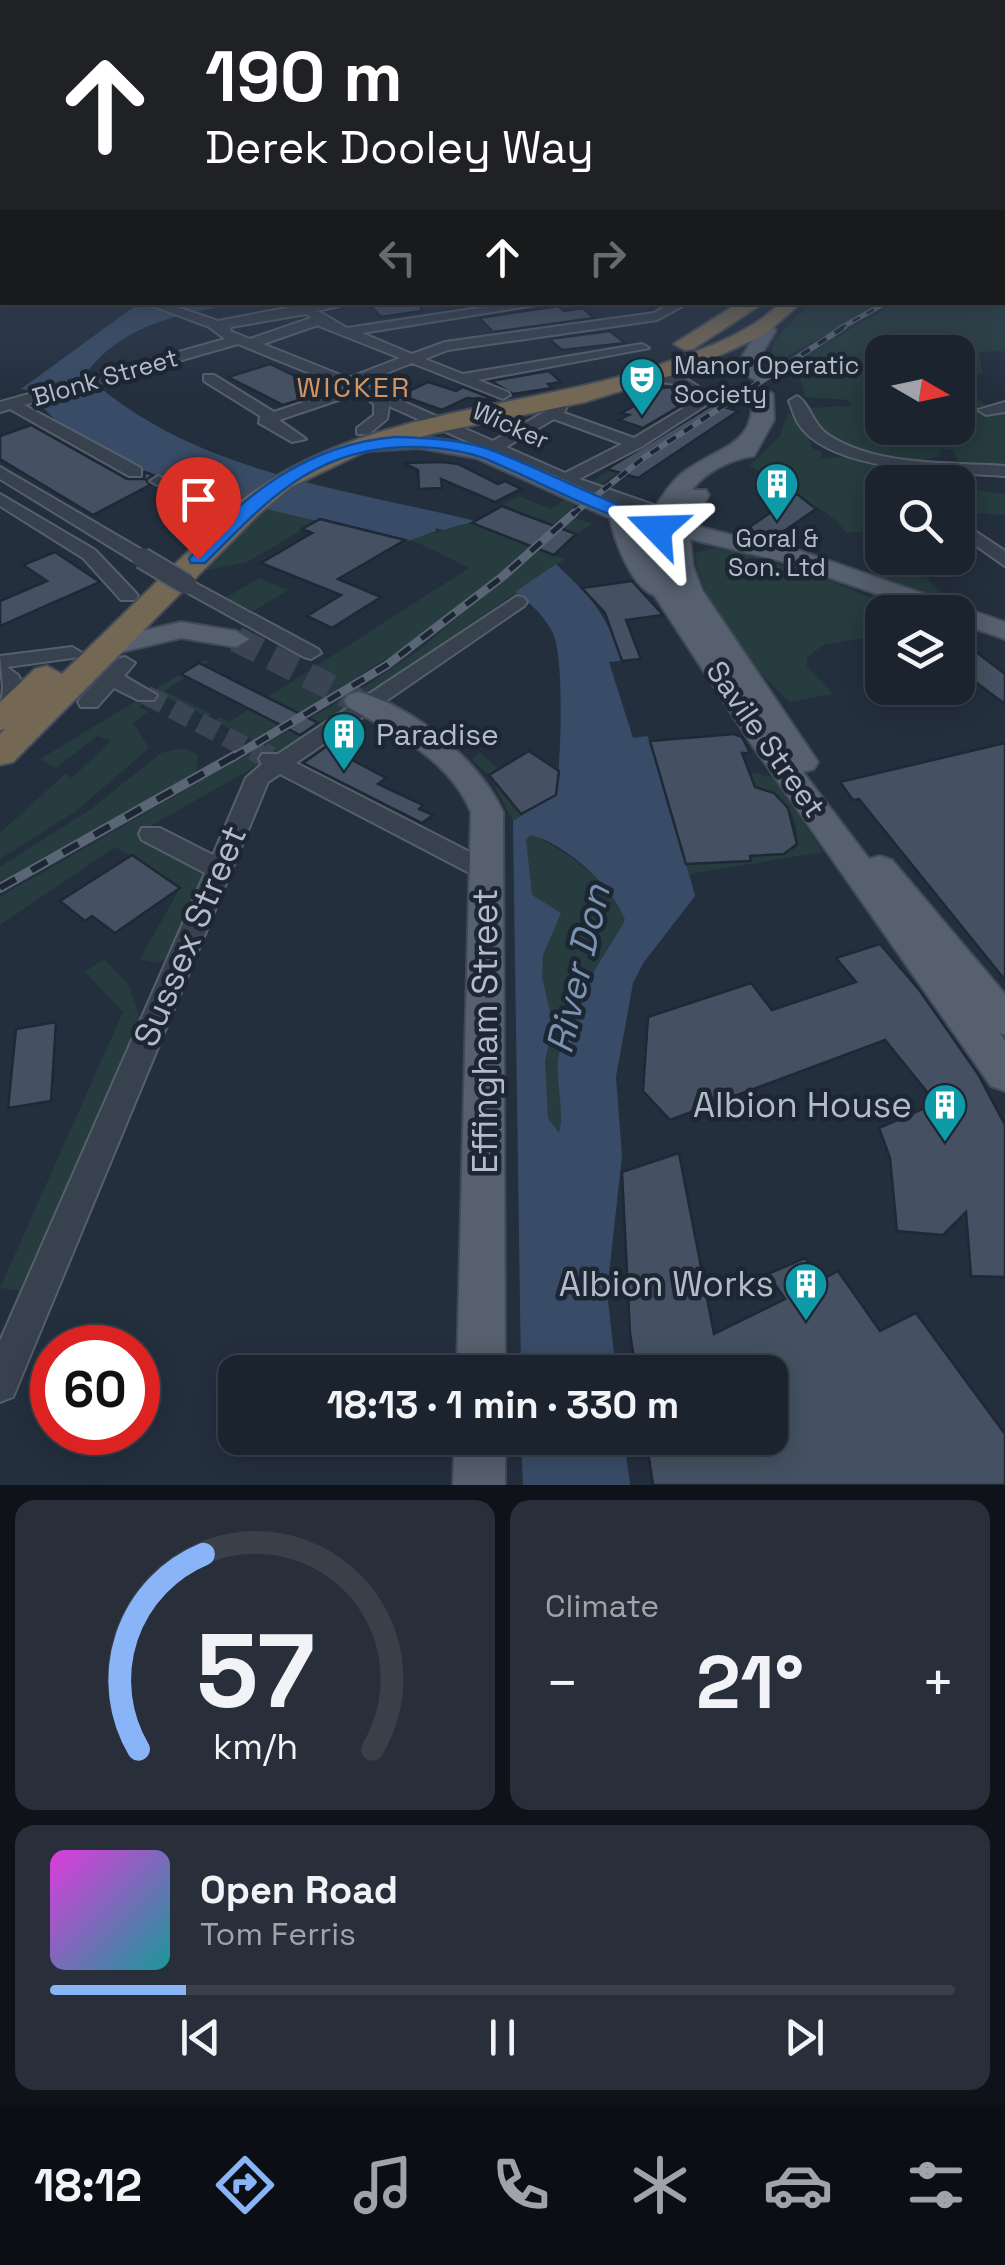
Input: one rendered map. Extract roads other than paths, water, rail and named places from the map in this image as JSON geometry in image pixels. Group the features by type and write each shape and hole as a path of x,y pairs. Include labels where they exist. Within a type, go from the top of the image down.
{"highway":[{"path":"436,422 558,407 651,377 711,338 751,305"},
{"path":"0,720 128,596 282,470 363,438 613,378 711,338 765,326 789,305"},
{"path":"0,754 116,662 239,504"}],"main road":[{"path":"670,522 743,454 764,420 751,357 767,330 765,326"},
{"path":"711,338 758,383"},
{"name":"Wicker","path":"363,438 448,445 486,453 625,509"},
{"path":"670,522 688,478 755,438"},
{"path":"706,486 709,506 725,537"},
{"path":"667,595 658,590 627,544 625,509 725,537 901,595"},
{"name":"Savile Street","path":"670,522 684,579 698,608 748,675 836,812 1000,1048"},
{"name":"Savile Street","path":"670,522 655,551 667,595 685,624 770,748 1000,1048"},
{"path":"679,556 700,544 725,537"},
{"path":"824,570 885,595"},
{"path":"975,622 1005,635"},
{"path":"975,629 1005,635"},
{"path":"116,662 180,630 236,639"},
{"path":"362,704 446,756 472,782 486,812 488,872"},
{"name":"Effingham Street","path":"481,1355 488,872"},
{"path":"479,1485 480,1455"}],"street":[{"name":"Wicker","path":"156,305 215,326 216,330 248,340 573,478 625,509"},
{"path":"215,326 328,305"},
{"path":"420,305 456,345"},
{"path":"347,331 528,305"},
{"path":"269,419 360,388 410,357 456,345 664,314 679,305"},
{"path":"461,378 642,348 590,306"},
{"path":"307,308 320,320 503,395"},
{"path":"248,340 255,319"},
{"path":"248,340 320,320"},
{"name":"Blonk Street","path":"6,406 248,340"},
{"path":"573,478 706,400 684,382 651,377"},
{"path":"208,378 298,439"},
{"path":"360,388 381,403 382,416 363,438"},
{"path":"797,401 809,428 840,448 883,459 947,459 1005,471"},
{"path":"6,406 135,472"},
{"path":"518,466 494,447 558,407 635,444"},
{"path":"986,410 1005,407"},
{"path":"0,472 186,584 311,652"},
{"path":"0,499 89,554 128,596"},
{"path":"975,538 1005,560"},
{"name":"Sussex Street","path":"0,1384 258,778 274,761 518,602"},
{"path":"0,662 72,653"},
{"path":"89,702 116,662 146,695"},
{"path":"0,672 12,679 14,687 0,708"},
{"name":"Effingham Street","path":"274,761 488,872"},
{"path":"151,834 218,869"}],"water":[{"path":"232,305 156,323 117,343 100,357 85,375 127,408 173,434 269,472 475,521 444,530 435,528 436,531 408,541 202,492 97,450 58,423 33,391 21,389 135,306"},
{"path":"556,564 603,618 622,661 609,662 633,738 647,736 650,741 695,896 644,962 633,983 616,1077 622,1156 607,1292 614,1355 521,1355 513,821 556,794 561,693 555,639 549,625 515,592","holes":["530,835 558,847 599,880 625,920 584,988 561,1043 559,1133 548,1118 545,1061 553,1025 542,977 543,955 561,913 532,895 526,840"]},
{"path":"522,1455 626,1455 630,1485 523,1485"}],"tunnel":[{"path":"236,639 358,701"},
{"path":"146,695 267,758"},
{"path":"262,755 270,759"}],"railway":[{"path":"839,329 882,305"},
{"path":"572,515 642,459 844,327"},
{"path":"232,758 387,665 502,577 574,513"},
{"path":"0,888 236,755"}],"place":[{"name":"Manor Operatic Society","path":"642,417"},
{"name":"Goral & Son. Ltd","path":"777,522"},
{"name":"Paradise","path":"344,772"},
{"name":"Albion House","path":"945,1143"},
{"name":"Albion Works","path":"806,1322"}],"district":[{"name":"WICKER","path":"354,387"}],"water label":[{"name":"River Don","path":"578,969"}]}
